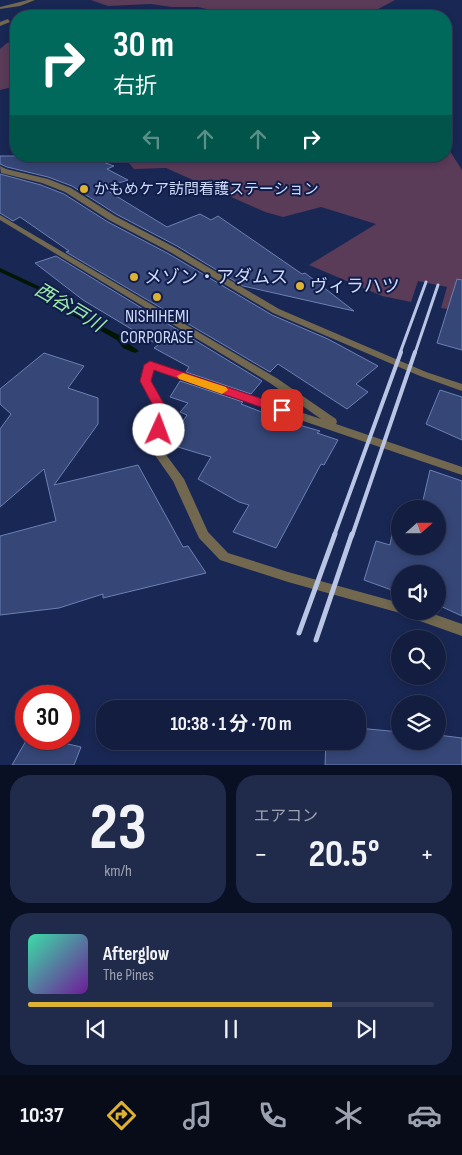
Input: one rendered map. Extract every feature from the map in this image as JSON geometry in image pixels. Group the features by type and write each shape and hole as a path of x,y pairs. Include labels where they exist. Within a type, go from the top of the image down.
{"street":[{"path":"0,8 33,0"},
{"path":"0,19 8,21 0,24"},
{"path":"0,168 4,171 45,181 68,190 112,218 173,250 276,311 423,374 462,388"},
{"path":"0,216 274,381 339,427"},
{"path":"391,606 224,557 203,535 178,479 154,448 163,413 146,381 150,365 263,404 339,427 462,471"},
{"path":"434,620 462,630"}],"shaded area":[{"path":"91,0 395,0 376,10 211,10 198,7 171,7 151,4 108,6"},
{"path":"10,42 10,88 0,90 0,49"},
{"path":"452,154 462,170 462,311 441,308 447,287 418,281 411,302 382,296 309,265 376,224 321,207 283,217 265,212 166,168 134,169 128,162 452,162"}],"building":[{"path":"0,156 10,156 10,162 103,162 114,166 107,169 128,180 103,188 167,227 200,214 211,220 218,216 302,274 305,273 354,311 243,286 177,246 116,214 72,186 48,177 0,164"},
{"path":"0,174 41,185 64,194 108,222 169,254 272,315 328,339 378,366 356,384 368,392 347,409 278,364 270,372 66,252 69,251 20,217 13,221 0,213"},
{"path":"56,256 262,381 251,394 186,372 189,367 154,348 158,345 83,300 35,263"},
{"path":"457,279 462,280 462,350 437,343"},
{"path":"44,353 84,366 68,388 98,398 98,424 54,485 138,465 183,547 188,546 206,573 103,598 103,594 59,608 0,615 0,536 56,521 44,469 0,507 0,429 11,414 0,404 0,389"},
{"path":"180,381 243,402 241,404 282,420 320,431 317,433 338,440 324,465 321,464 276,548 233,532 249,505 239,502 198,479 211,457 168,444 187,415 180,412 188,403 170,397"},
{"path":"440,390 462,397 462,440 426,424"},
{"path":"430,470 462,481 462,616 446,609 446,565 391,565 391,590 364,580 376,541 390,545 391,540 391,555 446,555 446,500 423,500"},
{"path":"366,729 391,731 391,750 446,750 446,736 462,738 462,765 325,765 326,750 366,750"},
{"path":"21,750 80,750 74,765 12,765"}],"waterway":[{"name":"西谷戸川","path":"0,270 47,292 74,314 119,338 126,346 135,351"}],"railway":[{"path":"400,353 426,282"},
{"path":"415,353 438,285"},
{"path":"334,536 401,352"},
{"path":"352,536 415,352"},
{"path":"299,633 335,534"},
{"path":"316,640 352,534"}],"slow traffic":[{"path":"183,376 222,390"}],"place":[{"name":"かもめケア訪問看護ステーション","path":"84,189"},
{"name":"メゾン・アダムス","path":"134,277"},
{"name":"ヴィラハツ","path":"300,286"},
{"name":"NISHIHEMI CORPORASE","path":"157,297"}],"route":[{"path":"159,430 163,413 146,381 150,365 282,410"}]}
